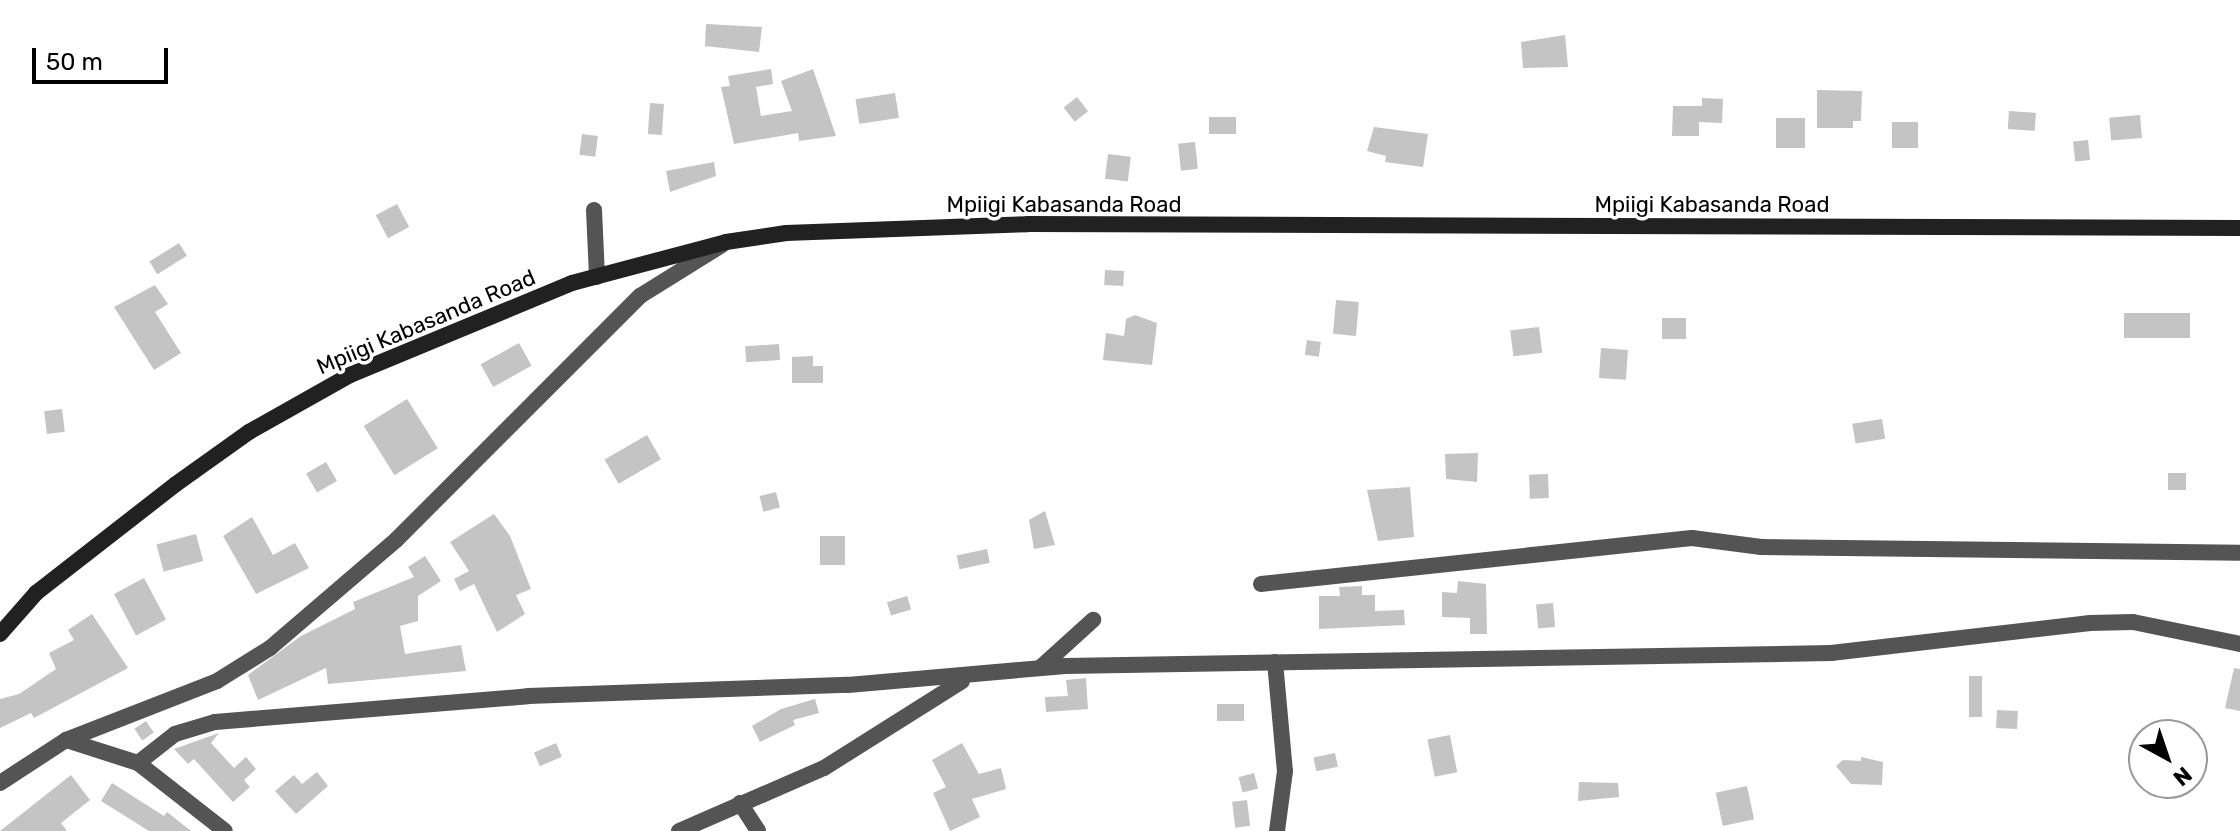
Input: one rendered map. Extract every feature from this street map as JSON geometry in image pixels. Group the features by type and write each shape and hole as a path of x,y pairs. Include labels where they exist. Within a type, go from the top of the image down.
{"main road":[{"name":"Mpiigi Kabasanda Road","path":"0,634 36,593 249,432 350,375 597,277 726,242 786,233 1028,224 2240,228"}],"street":[{"path":"594,210 597,277"},
{"path":"0,783 66,740 217,681 270,648 397,539 640,296 726,242"},
{"path":"1261,584 1692,538 1761,547 2240,553"},
{"path":"1040,668 1093,620"},
{"path":"138,763 175,734 215,722 528,696 971,677 1040,668 1831,653 2119,622 2190,630 2240,644"},
{"path":"1275,662 1285,771 1277,831"},
{"path":"679,831 824,768 971,677"},
{"path":"66,740 138,763 225,831"},
{"path":"740,803 758,831"}],"building":[{"path":"706,24 762,27 759,52 705,46"},
{"path":"1565,35 1568,67 1523,68 1521,42"},
{"path":"771,69 773,84 756,87 761,116 792,111 781,81 813,69 836,136 799,141 798,133 734,144 721,87 730,86 728,76"},
{"path":"1817,90 1862,91 1861,121 1853,121 1853,128 1817,128"},
{"path":"895,93 899,118 859,124 855,99"},
{"path":"1077,97 1088,111 1075,122 1064,107"},
{"path":"1702,98 1723,99 1722,123 1699,122 1699,136 1672,136 1673,106 1702,106"},
{"path":"650,103 664,104 662,135 648,134"},
{"path":"2009,111 2036,113 2035,131 2008,129"},
{"path":"2140,115 2142,138 2111,141 2109,118"},
{"path":"1209,117 1236,117 1236,134 1209,134"},
{"path":"1776,118 1805,118 1805,148 1776,148"},
{"path":"1892,122 1918,122 1918,148 1892,148"},
{"path":"1374,127 1428,134 1423,167 1385,162 1386,156 1367,151"},
{"path":"582,134 598,136 595,157 579,155"},
{"path":"2088,140 2090,160 2075,161 2073,142"},
{"path":"1195,142 1198,169 1181,171 1178,144"},
{"path":"1108,154 1131,157 1128,182 1105,179"},
{"path":"714,162 716,176 670,192 666,171"},
{"path":"397,204 409,227 388,238 376,215"},
{"path":"179,243 187,256 157,274 149,262"},
{"path":"1105,270 1124,271 1123,286 1104,285"},
{"path":"155,285 168,304 155,312 181,353 154,370 114,307"},
{"path":"1336,300 1359,302 1356,336 1333,334"},
{"path":"2124,313 2190,313 2190,338 2124,338"},
{"path":"1135,315 1157,323 1152,365 1103,360 1106,333 1124,336 1126,319"},
{"path":"1662,318 1686,318 1686,339 1662,339"},
{"path":"1539,327 1542,353 1513,356 1510,331"},
{"path":"1307,340 1321,342 1319,357 1305,355"},
{"path":"519,343 532,366 493,387 481,364"},
{"path":"779,344 780,360 746,362 745,346"},
{"path":"1601,348 1628,350 1626,380 1599,378"},
{"path":"813,356 813,366 823,366 823,383 792,383 792,357"},
{"path":"407,399 438,448 394,475 364,426"},
{"path":"62,409 65,432 47,434 44,411"},
{"path":"1882,419 1885,439 1855,443 1852,424"},
{"path":"647,435 661,459 619,484 605,459"},
{"path":"1478,453 1477,482 1446,479 1445,454"},
{"path":"326,462 337,481 317,493 306,473"},
{"path":"2168,473 2186,473 2186,490 2168,490"},
{"path":"1548,474 1549,498 1530,499 1529,475"},
{"path":"1410,487 1414,537 1378,541 1367,490"},
{"path":"776,492 780,508 763,512 760,496"},
{"path":"1045,511 1055,545 1034,549 1029,520"},
{"path":"494,514 510,536 531,589 516,595 525,614 497,632 474,584 460,591 454,579 469,571 450,542"},
{"path":"252,517 273,555 295,543 309,568 256,594 223,536"},
{"path":"196,534 203,561 164,572 156,545"},
{"path":"820,536 845,536 845,565 820,565"},
{"path":"987,549 990,563 960,569 957,555"},
{"path":"425,556 441,581 418,596 418,621 400,626 405,654 461,645 466,671 328,684 326,668 258,700 248,675 301,636 355,609 353,602 414,577 408,567"},
{"path":"144,578 166,619 136,635 114,594"},
{"path":"1458,581 1486,584 1487,634 1470,634 1470,618 1442,617 1442,592 1457,593"},
{"path":"1362,586 1362,595 1375,595 1375,611 1404,610 1405,625 1319,629 1319,596 1340,596 1339,587"},
{"path":"907,596 911,609 891,616 887,602"},
{"path":"1553,603 1555,627 1538,628 1536,604"},
{"path":"92,614 128,668 34,718 31,713 0,728 0,699 19,694 56,669 49,653 74,640 68,630"},
{"path":"2234,668 2240,669 2240,711 2225,708"},
{"path":"1969,676 1982,676 1982,717 1969,717"},
{"path":"1086,678 1088,709 1046,712 1045,697 1068,696 1066,680"},
{"path":"815,699 819,713 793,720 795,725 760,742 752,726 781,709"},
{"path":"1217,704 1244,704 1244,721 1217,721"},
{"path":"1997,710 2018,711 2017,729 1996,728"},
{"path":"146,721 154,733 142,740 134,729"},
{"path":"219,733 211,743 234,768 246,757 256,769 244,780 250,787 233,802 194,759 188,764 174,749"},
{"path":"1450,735 1457,772 1435,777 1427,739"},
{"path":"556,743 562,757 540,766 534,752"},
{"path":"962,743 979,774 1001,768 1006,789 972,799 980,817 950,831 933,793 946,787 932,760"},
{"path":"1335,753 1338,767 1316,771 1313,758"},
{"path":"1861,757 1883,762 1882,785 1851,784 1836,766 1843,760 1861,761"},
{"path":"317,772 328,786 296,814 275,791 294,775 302,784"},
{"path":"1254,773 1258,788 1243,793 1239,777"},
{"path":"71,775 90,800 61,823 67,831 0,831"},
{"path":"1579,782 1618,783 1619,797 1578,801"},
{"path":"112,783 164,816 167,812 191,831 149,831 101,801"},
{"path":"1747,786 1754,819 1723,826 1716,793"},
{"path":"1247,800 1250,826 1235,828 1232,802"}]}
